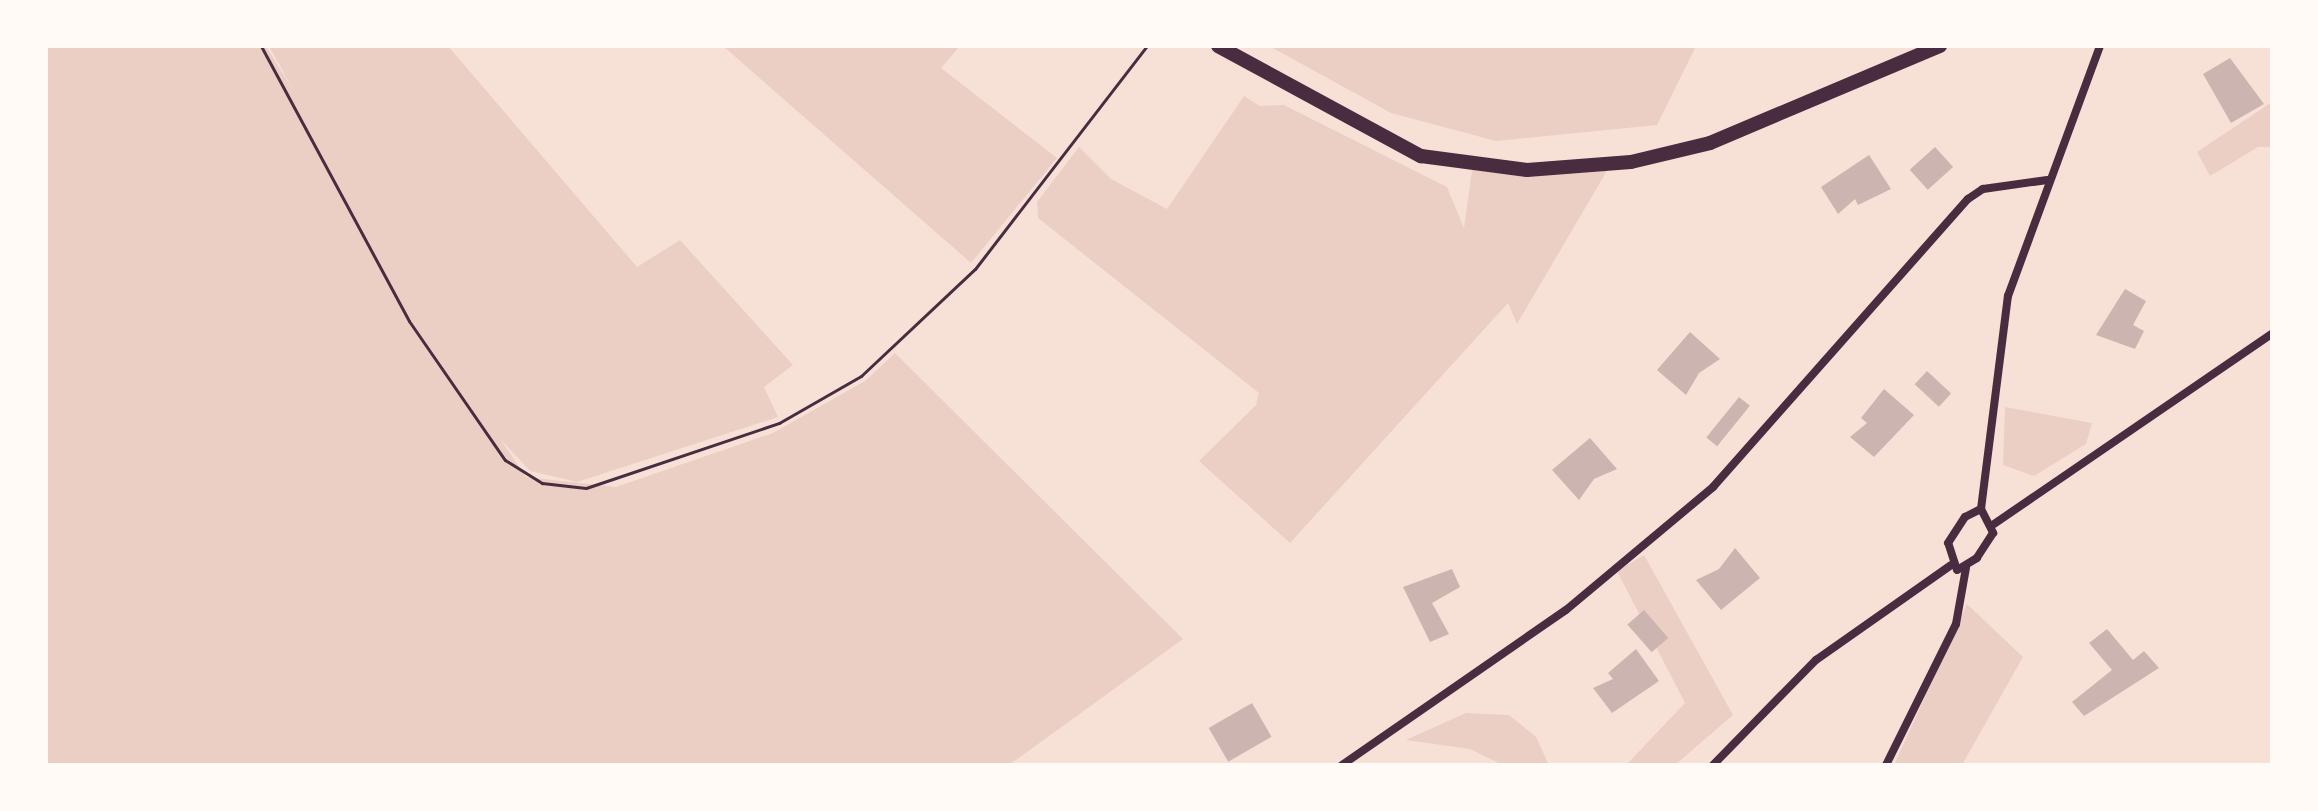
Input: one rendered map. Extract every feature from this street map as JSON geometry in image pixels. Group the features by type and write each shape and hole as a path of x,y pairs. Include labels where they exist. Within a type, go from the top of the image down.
{"street":[{"path":"1218,46 1421,156 1527,170 1631,162 1710,143 1940,46"},
{"path":"1994,524 1981,509 2001,331 2047,180 2100,46"},
{"path":"1342,765 1566,610 1713,487 1968,199 1983,189 2047,180"},
{"path":"1886,765 1956,624 1966,568 1994,524 2272,334"},
{"path":"1951,565 1948,543 1965,517 1981,509"},
{"path":"1713,765 1816,660 1951,565 1966,568"}],"path":[{"path":"261,46 409,321 505,460 542,483 586,488 779,423 861,376 975,269 1147,46"}],"shaded area":[{"path":"46,46 266,46 293,90 269,46 448,46 637,267 680,240 793,365 764,387 778,417 577,482 530,471 501,440 526,477 616,487 773,433 865,381 895,353 1183,639 1009,765 46,765"},
{"path":"723,46 960,46 941,68 1057,158 971,263"},
{"path":"1269,46 1696,46 1657,125 1496,141 1391,113"},
{"path":"1244,96 1260,106 1284,105 1447,187 1464,228 1472,170 1608,169 1517,324 1508,303 1290,543 1199,461 1256,405 1259,393 1038,218 1037,202 1079,147 1111,179 1167,209"},
{"path":"2272,102 2272,147 2258,147 2210,176 2197,152"},
{"path":"2005,407 2092,423 2086,444 2034,476 2003,465"},
{"path":"1644,555 1733,715 1675,765 1626,765 1685,703 1617,571"},
{"path":"1967,604 2023,657 1962,765 1894,765"},
{"path":"1466,713 1509,715 1536,737 1549,765 1503,765 1470,749 1406,740"}],"building":[{"path":"2230,58 2264,104 2231,123 2203,74"},
{"path":"1935,147 1953,167 1928,190 1910,170"},
{"path":"1869,155 1891,189 1858,205 1855,199 1838,214 1821,187"},
{"path":"2125,289 2146,301 2133,325 2144,331 2135,349 2096,335"},
{"path":"1690,332 1720,359 1699,373 1686,395 1657,370"},
{"path":"1927,371 1951,394 1939,407 1915,384"},
{"path":"1884,389 1914,415 1874,457 1850,437 1867,423 1861,418"},
{"path":"1739,397 1750,406 1717,446 1706,437"},
{"path":"1590,438 1617,469 1594,479 1579,500 1552,470"},
{"path":"1735,548 1760,578 1721,610 1696,580 1719,569"},
{"path":"1452,569 1460,587 1432,603 1449,634 1430,642 1403,587"},
{"path":"1644,610 1668,638 1652,652 1627,624"},
{"path":"2107,629 2133,660 2144,651 2159,668 2084,716 2072,702 2112,670 2089,643"},
{"path":"1636,649 1659,681 1612,713 1593,688 1613,679 1608,673"},
{"path":"1252,703 1272,737 1228,762 1209,728"}]}
